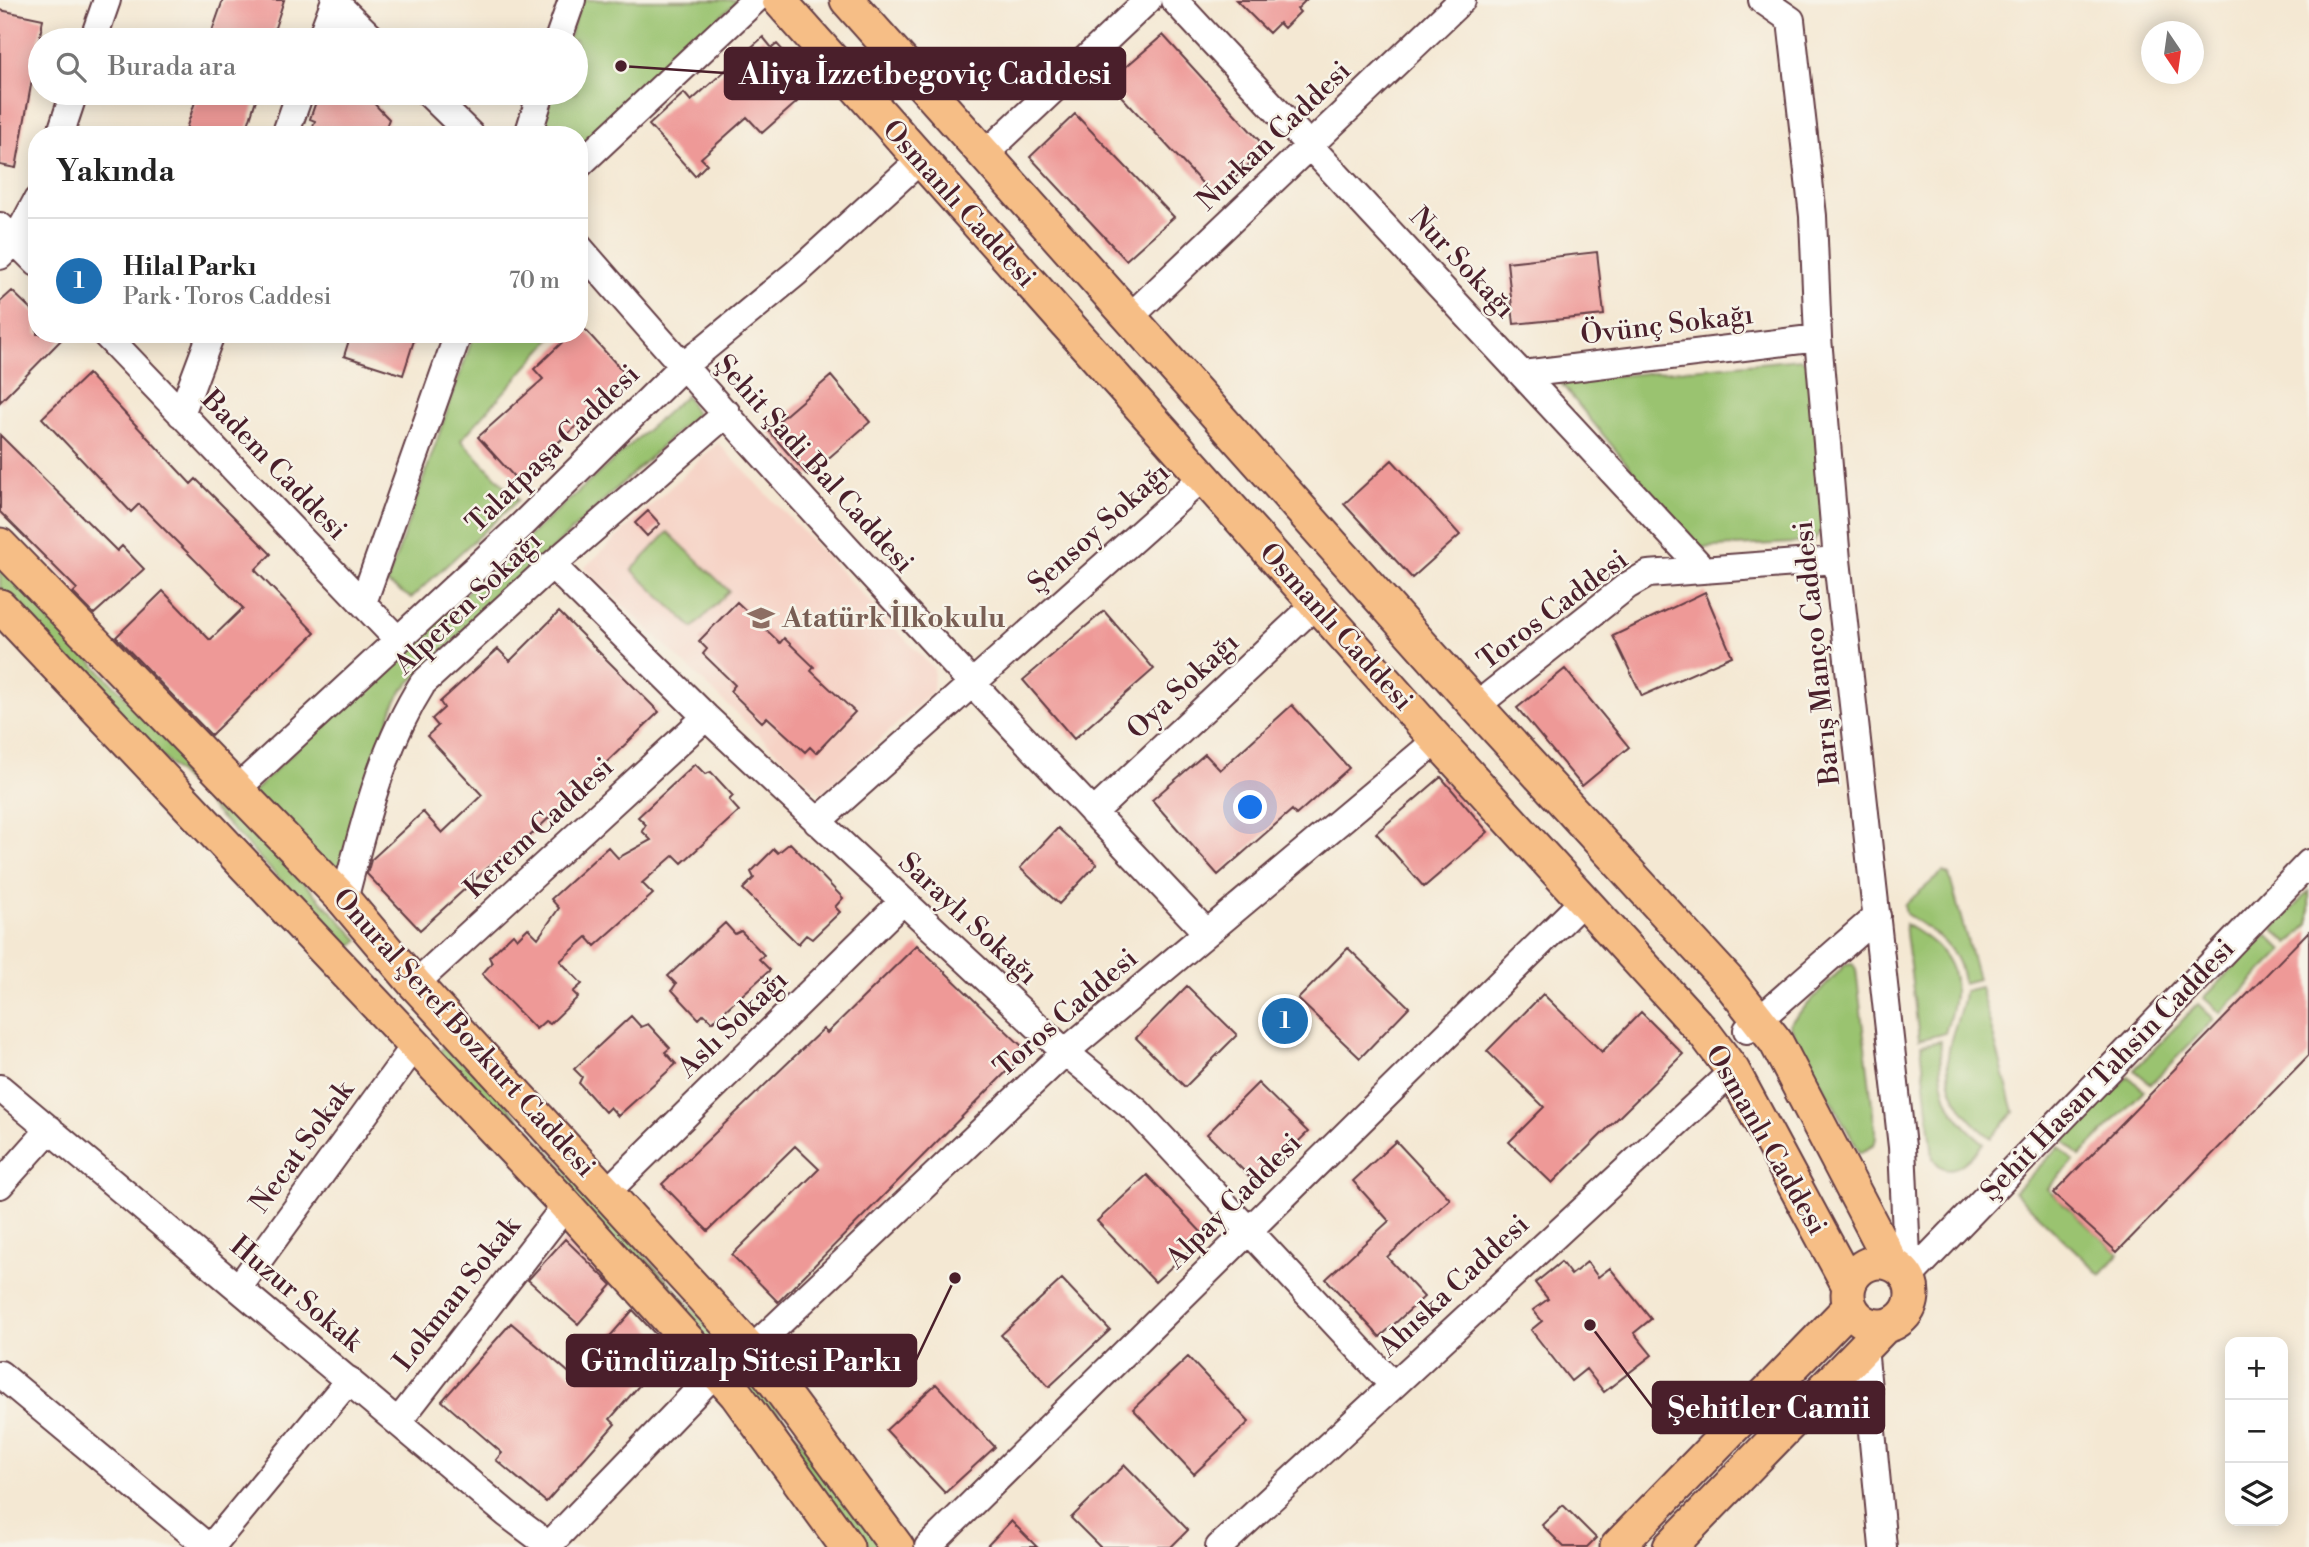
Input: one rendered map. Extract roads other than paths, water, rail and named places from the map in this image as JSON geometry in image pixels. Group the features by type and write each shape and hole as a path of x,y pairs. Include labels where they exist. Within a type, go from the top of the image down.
{"main road":[{"name":"Osmanlı Caddesi","path":"779,0 1202,478 1685,1011 1733,1071 1849,1296"},
{"name":"Osmanlı Caddesi","path":"857,4 985,154 1476,706 1704,954 1761,1031 1900,1271"},
{"name":"Onural Şeref Bozkurt Caddesi","path":"0,545 344,900 415,984 608,1191 751,1350 897,1547"},
{"name":"Onural Şeref Bozkurt Caddesi","path":"0,606 566,1205 716,1372 774,1443 848,1547"},
{"path":"1761,1031 1779,1059 1771,1074 1764,1079 1747,1081 1733,1071 1727,1055 1733,1040 1761,1031"},
{"path":"1617,1547 1849,1296 1861,1268 1882,1262 1900,1271 1911,1288 1908,1308 1903,1316 1874,1336 1670,1547"},
{"path":"1849,1296 1874,1336"}],"street":[{"path":"97,28 107,0"},
{"path":"562,28 572,0"},
{"path":"588,157 755,0"},
{"path":"985,154 1148,0"},
{"name":"Nur Sokağı","path":"1174,0 1703,569"},
{"name":"Nurkan Caddesi","path":"1130,317 1462,0"},
{"name":"Barış Manço Caddesi","path":"1762,0 1791,20 1813,216 1818,338 1838,560 1902,1147 1900,1271"},
{"path":"324,28 334,1 362,28"},
{"path":"63,126 70,105"},
{"path":"288,126 296,105"},
{"path":"440,105 462,126"},
{"path":"531,126 537,105"},
{"name":"Talatpaşa Caddesi","path":"237,789 521,526 682,367 796,274 919,161"},
{"path":"28,212 5,241 28,257"},
{"name":"Şehit Şadi Bal Caddesi","path":"588,257 682,367 727,413 971,684 1207,933"},
{"name":"Övünç Sokağı","path":"1523,374 1818,338"},
{"name":"Badem Caddesi","path":"114,343 398,640"},
{"path":"181,414 208,343"},
{"path":"363,603 455,343"},
{"name":"Alperen Sokağı","path":"344,900 375,785 410,703 423,683 552,565 727,413"},
{"name":"Şensoy Sokağı","path":"817,821 1202,478"},
{"name":"Toros Caddesi","path":"1476,706 1627,586 1648,575 1838,560"},
{"name":"Saraylı Sokağı","path":"552,565 706,717 817,821 1065,1052 1137,1111 1393,1385"},
{"name":"Oya Sokağı","path":"1093,813 1316,604"},
{"name":"Kerem Caddesi","path":"415,984 706,717"},
{"name":"Toros Caddesi","path":"751,1350 1065,1052 1437,740"},
{"name":"Şehit Hasan Tahsin Caddesi","path":"1900,1271 2309,863"},
{"name":"Alpay Caddesi","path":"928,1547 1584,900"},
{"name":"Aslı Sokağı","path":"608,1191 903,901"},
{"path":"1761,1031 1877,916"},
{"name":"Necat Sokak","path":"239,1287 416,1044"},
{"name":"Ahıska Caddesi","path":"1219,1547 1733,1071"},
{"name":"Huzur Sokak","path":"0,1088 507,1514 550,1546"},
{"path":"0,1185 50,1129"},
{"name":"Lokman Sokak","path":"398,1422 566,1205"},
{"path":"1874,1336 1883,1547"},
{"path":"550,1546 716,1372"},
{"path":"0,1374 210,1547 349,1380"}],"place":[{"name":"Aliya İzzetbegoviç Caddesi","path":"621,66"},
{"name":"Atatürk İlkokulu","path":"761,618"},
{"name":"Hilal Parkı","path":"1285,1021"},
{"name":"Gündüzalp Sitesi Parkı","path":"955,1278"},
{"name":"Şehitler Camii","path":"1590,1325"}]}
